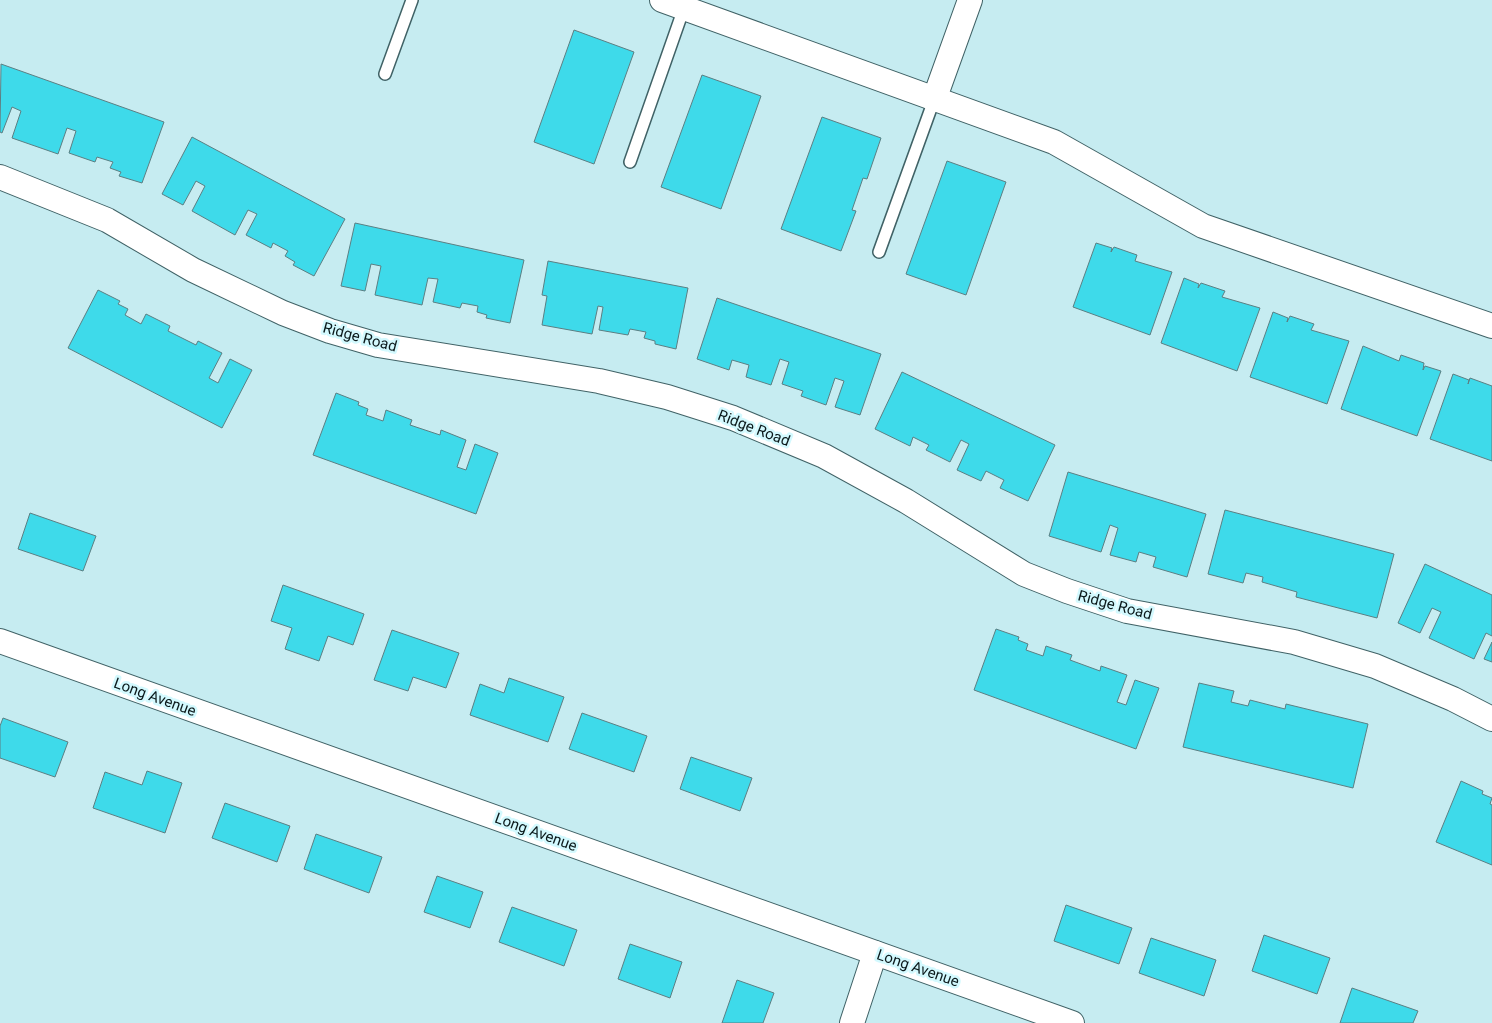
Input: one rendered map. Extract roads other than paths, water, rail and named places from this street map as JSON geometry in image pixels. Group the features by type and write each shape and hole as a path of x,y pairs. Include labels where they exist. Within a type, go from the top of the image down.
{"street":[{"path":"934,100 970,0"},
{"path":"673,4 1054,142 1203,226 1492,326"},
{"name":"Ridge Road","path":"0,176 107,220 193,270 283,313 320,327 378,345 599,381 667,397 733,418 824,456 906,501 1024,574 1067,591 1128,611 1294,642 1375,666 1453,699 1492,719"},
{"name":"Long Avenue","path":"0,641 1072,1023"},
{"path":"852,1023 876,953"}],"lane":[{"path":"384,74 412,0"},
{"path":"630,162 673,4"},
{"path":"879,252 934,100"}]}
